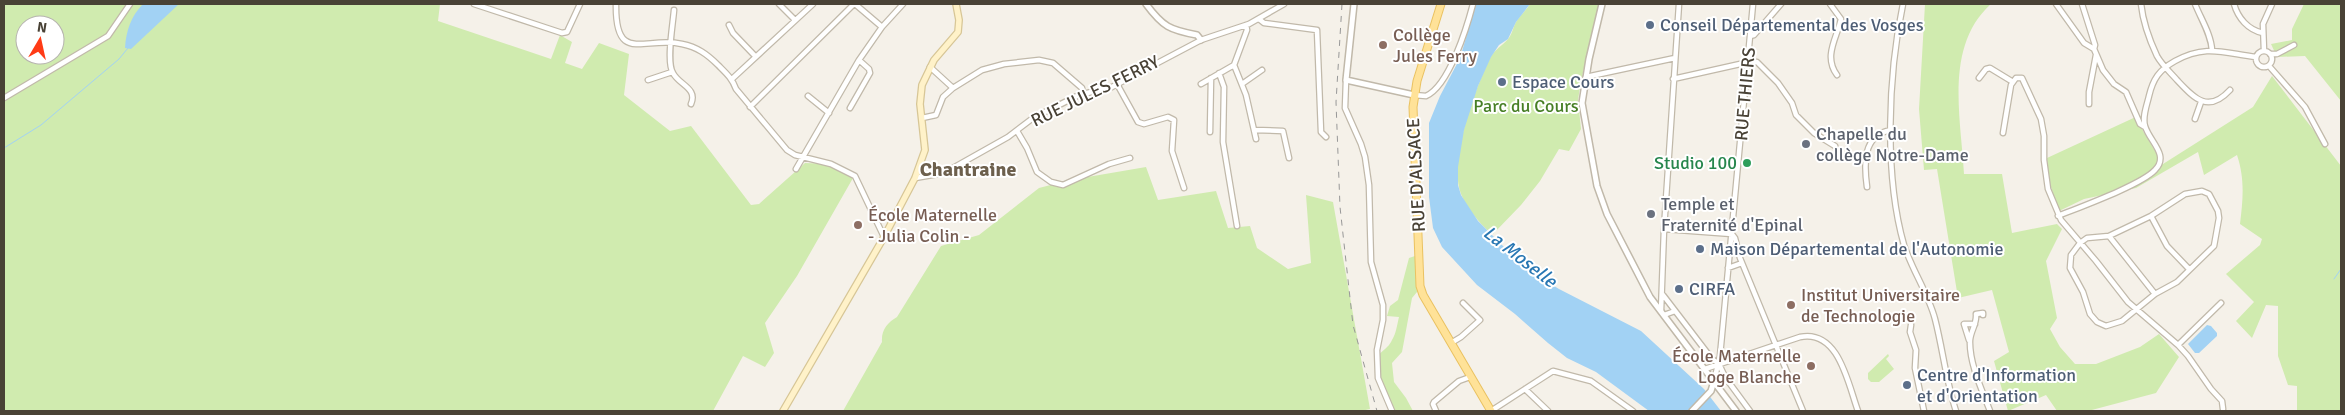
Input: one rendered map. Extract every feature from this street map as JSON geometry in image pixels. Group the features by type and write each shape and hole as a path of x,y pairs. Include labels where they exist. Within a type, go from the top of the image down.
{"main road":[{"path":"783,411 884,237 915,178 925,150 920,93 930,67 958,32 959,20 956,4"},
{"name":"RUE D'ALSACE","path":"1441,4 1414,95 1413,132 1420,286 1423,295 1450,343 1491,411"}],"street":[{"path":"4,98 108,36 130,4"},
{"path":"474,4 565,33 580,4"},
{"path":"616,4 619,33 626,42 634,45 671,42 696,48 709,56 732,78 736,89 787,150 803,157 831,164 855,176 884,237"},
{"path":"779,4 795,20"},
{"path":"732,78 813,4"},
{"path":"750,107 854,4 882,27"},
{"path":"796,169 859,60 882,27 903,4"},
{"path":"1147,4 1166,26 1175,31 1197,34 1201,40"},
{"path":"1354,4 1345,108 1362,144 1367,172 1371,262 1383,304 1383,320 1377,350 1377,370 1391,410 1384,411"},
{"path":"1346,80 1426,96 1436,89 1456,56 1473,4"},
{"path":"1602,4 1586,77 1582,114 1592,164 1607,214 1650,297 1736,411"},
{"path":"1679,4 1660,288 1675,311 1712,359 1718,364 1725,377 1750,411"},
{"name":"RUE THIERS","path":"1714,381 1718,364 1732,234 1753,4"},
{"path":"1750,36 1754,35 1781,4"},
{"path":"1830,4 1841,19 1832,43 1832,68 1837,75"},
{"path":"1903,4 1894,71 1891,130 1895,195 1905,246 1934,318 1948,387 1956,411"},
{"path":"2056,4 2084,43 2094,49"},
{"path":"2082,4 2095,45 2094,49 2103,70 2114,84 2126,92 2140,124 2145,127"},
{"path":"2141,4 2143,18 2154,47 2165,67 2191,96 2200,102 2218,100 2230,90"},
{"path":"2195,4 2205,29 2211,38 2212,50"},
{"path":"2234,4 2245,24 2254,32 2263,33"},
{"path":"2264,51 2263,24 2272,4"},
{"name":"RUE JULES FERRY","path":"915,178 944,173 1033,118 1083,94 1100,91 1117,84 1201,40 1262,18 1281,5"},
{"path":"674,10 671,42 672,72 693,93 692,104"},
{"path":"1262,18 1268,24 1317,30 1321,132 1326,137"},
{"path":"729,24 732,33 756,57"},
{"path":"1201,84 1234,65 1247,30 1246,25"},
{"path":"2256,57 2259,52 2264,51 2270,54 2277,54 2294,45"},
{"path":"2058,216 2131,184 2155,170 2160,162 2160,153 2145,127 2144,117 2152,81 2165,67 2189,53 2212,50 2256,57"},
{"path":"2256,57 2259,66 2264,68 2269,66 2272,60 2270,54"},
{"path":"2089,104 2089,92 2096,55"},
{"path":"1586,77 1675,58"},
{"path":"850,108 870,73 869,69 859,60"},
{"path":"922,118 936,115 943,97 953,88 982,70 1004,64 1039,60 1053,63 1082,88 1083,94"},
{"path":"1673,79 1749,62 1757,62 1778,83 1792,103 1796,115 1814,133 1835,146"},
{"path":"1234,65 1242,84 1256,138"},
{"path":"2269,66 2304,107 2325,144"},
{"path":"930,67 953,88"},
{"path":"1979,78 1986,69 1990,68 2013,82"},
{"path":"1242,84 1262,70"},
{"path":"648,80 672,72"},
{"path":"1220,73 1224,87 1223,142 1237,226"},
{"path":"2003,133 2013,82 2019,77 2024,79 2040,119 2044,136 2044,160 2048,188 2058,216 2135,310 2178,345 2222,401 2223,411"},
{"path":"1210,132 1211,78"},
{"path":"1117,84 1138,122 1144,124 1168,117 1174,120 1172,151 1184,188"},
{"path":"808,96 829,113"},
{"path":"2195,118 2200,102"},
{"name":"RUE JULES FERRY","path":"1016,130 1027,148 1037,172 1051,182 1064,184 1109,164 1130,158"},
{"path":"1254,130 1283,130 1289,158"},
{"path":"1867,188 1864,165 1867,149 1877,136 1891,130"},
{"path":"2202,191 2209,194 2218,212 2214,246 2177,282 2155,294 2122,321 2106,326 2097,322 2090,314 2083,292 2070,268 2071,255 2080,243 2087,238 2108,236 2151,216 2185,194 2202,191"},
{"path":"2151,216 2167,246 2189,269"},
{"path":"1664,229 1732,234 1735,238 1742,263 1803,411"},
{"path":"2108,236 2155,294"},
{"path":"1728,268 1742,263"},
{"path":"1663,295 1663,313"},
{"path":"1450,343 1461,337 1480,320 1464,303"},
{"path":"2178,345 2221,303"},
{"path":"1663,313 1675,311"},
{"path":"1983,315 1983,313 1976,314 1975,324 1971,330 1970,346 1971,356 1990,411"},
{"path":"1911,324 1910,332 1915,347 1915,368 1924,411"},
{"path":"1970,346 1964,324 1975,324"},
{"path":"1705,369 1718,364 1728,363 1805,336 1814,336 1825,341 1837,356 1858,411"},
{"path":"1491,411 1550,372 1557,372 1591,381 1633,411"},
{"path":"1436,411 1432,404 1434,402 1459,381 1470,377"},
{"path":"1714,381 1725,377"},
{"path":"1692,411 1710,393 1714,381"},
{"path":"1524,389 1548,411"}],"green space":[{"path":"4,4 440,4 438,21 551,59 560,35 572,42 565,63 582,69 599,43 629,54 624,95 670,131 691,126 751,205 759,204 805,163 829,164 853,178 797,276 765,323 774,353 765,367 743,356 713,411 4,411"},
{"name":"Parc du Cours","path":"1530,4 1599,4 1578,100 1581,129 1569,151 1559,149 1540,181 1521,205 1493,234 1474,215 1461,194 1458,180 1458,163 1465,125 1477,88 1490,58 1509,37 1516,22"},
{"path":"1925,4 1991,4 1976,21 1967,40 1961,61 1959,107 1964,174 2002,174 2012,233 2057,224 2062,229 2046,261 2057,318 2050,329 2060,347 2075,364 2096,364 2140,347 2159,334 2179,357 2156,393 2088,411 2057,411 2046,395 2008,411 1994,361 2009,352 1992,290 1958,298 1937,169 1924,170 1919,109"},
{"path":"2304,4 2341,4 2341,101 2305,56 2277,57 2271,44 2292,40 2292,29"},
{"path":"2272,76 2341,166 2341,411 2297,411 2297,386 2288,385 2278,356 2278,306 2266,305 2252,338 2236,321 2254,302 2226,274 2260,245 2262,239 2240,224 2243,189 2237,155 2204,175 2198,152 2136,188 2084,199 2059,211 2048,178 2047,158 2140,115 2143,131 2163,164 2253,107"},
{"path":"1146,167 1158,200 1216,191 1228,228 1250,226 1257,248 1288,269 1311,263 1306,195 1333,202 1370,409 1361,411 843,411 882,342 886,327 897,317 941,246 979,235 1039,188 1070,180"},
{"path":"1415,256 1417,292 1412,298 1402,352 1392,363 1394,382 1413,411 1393,411 1375,370 1375,364 1379,355 1390,344 1394,335 1399,317 1387,316 1390,306 1398,300 1409,258"},
{"path":"1888,354 1889,356 1886,359 1894,369 1879,382 1871,382 1868,379 1868,373"}],"water":[{"path":"143,4 179,4 131,49 125,48 130,24"},
{"path":"1476,4 1530,4 1516,22 1508,39 1499,45 1491,57 1478,86 1464,130 1458,167 1458,185 1461,195 1478,221 1526,269 1559,289 1641,331 1704,389 1721,411 1649,411 1596,372 1567,358 1548,343 1515,314 1477,285 1442,247 1433,228 1429,197 1429,123 1440,96 1460,58"},
{"path":"2207,325 2211,326 2217,333 2217,336 2199,353 2195,353 2188,344"}],"waterway":[{"path":"4,148 41,125 119,59 128,48"},
{"path":"2334,279 2341,269"}],"railway":[{"path":"1342,4 1336,102 1340,207 1353,325 1377,411"}],"place":[{"name":"Conseil Départemental des Vosges","path":"1650,25"},
{"name":"Collège Jules Ferry","path":"1383,45"},
{"name":"Espace Cours","path":"1502,82"},
{"name":"Chapelle du collège Notre-Dame","path":"1806,144"},
{"name":"Studio 100","path":"1747,163"},
{"name":"Temple et Fraternité d'Epinal","path":"1651,214"},
{"name":"École Maternelle - Julia Colin -","path":"858,225"},
{"name":"Maison Départemental de l'Autonomie","path":"1700,249"},
{"name":"CIRFA","path":"1679,289"},
{"name":"Institut Universitaire de Technologie","path":"1791,305"},
{"name":"École Maternelle Loge Blanche","path":"1811,366"},
{"name":"Centre d'Information et d'Orientation","path":"1907,385"}],"district":[{"name":"Chantraine","path":"968,169"}],"water label":[{"name":"La Moselle","path":"1520,257"}]}
